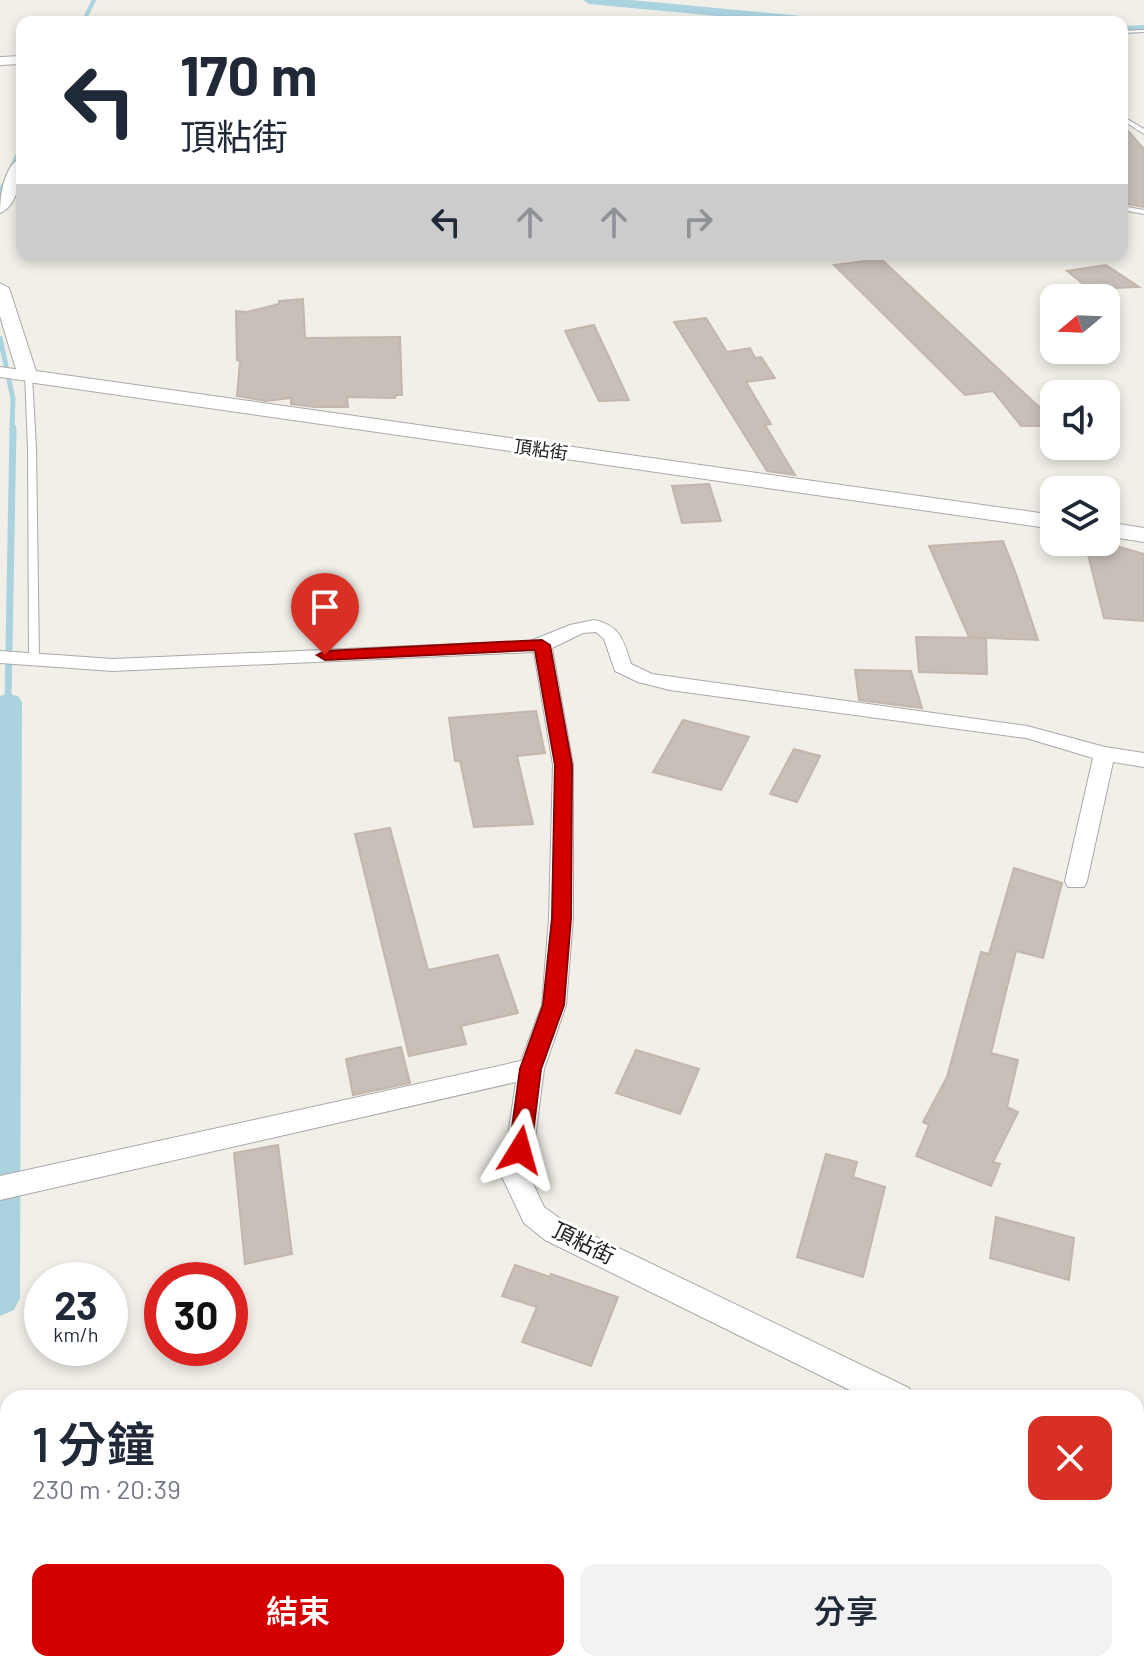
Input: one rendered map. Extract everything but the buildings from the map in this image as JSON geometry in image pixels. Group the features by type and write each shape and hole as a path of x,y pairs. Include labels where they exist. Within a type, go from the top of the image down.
{"street":[{"path":"0,208 16,175"},
{"path":"0,288 28,376 0,372"},
{"name":"頂粘街","path":"28,376 1040,520"},
{"path":"1120,531 1144,535"},
{"path":"0,657 113,665 542,645 574,631 603,627 611,633 622,667 645,678 670,684 1027,732 1104,754 1144,760"},
{"name":"頂粘街","path":"542,645 563,765 561,918 554,1005 531,1069 516,1177 534,1215 555,1231 882,1390"},
{"path":"1076,881 1104,754"},
{"path":"0,1188 531,1069"}],"lane":[{"path":"28,376 32,448 34,658"}],"waterway":[{"path":"86,16 94,0"},
{"path":"589,0 759,16"},
{"path":"1128,30 1144,29"},
{"path":"2,188 16,158"},
{"path":"0,193 3,186"},
{"path":"0,338 13,399 12,430"},
{"path":"8,702 13,428"},
{"path":"0,1298 8,702"}],"route":[{"path":"325,655 542,645 563,765 561,918 554,1005 531,1069 520,1150"}]}
